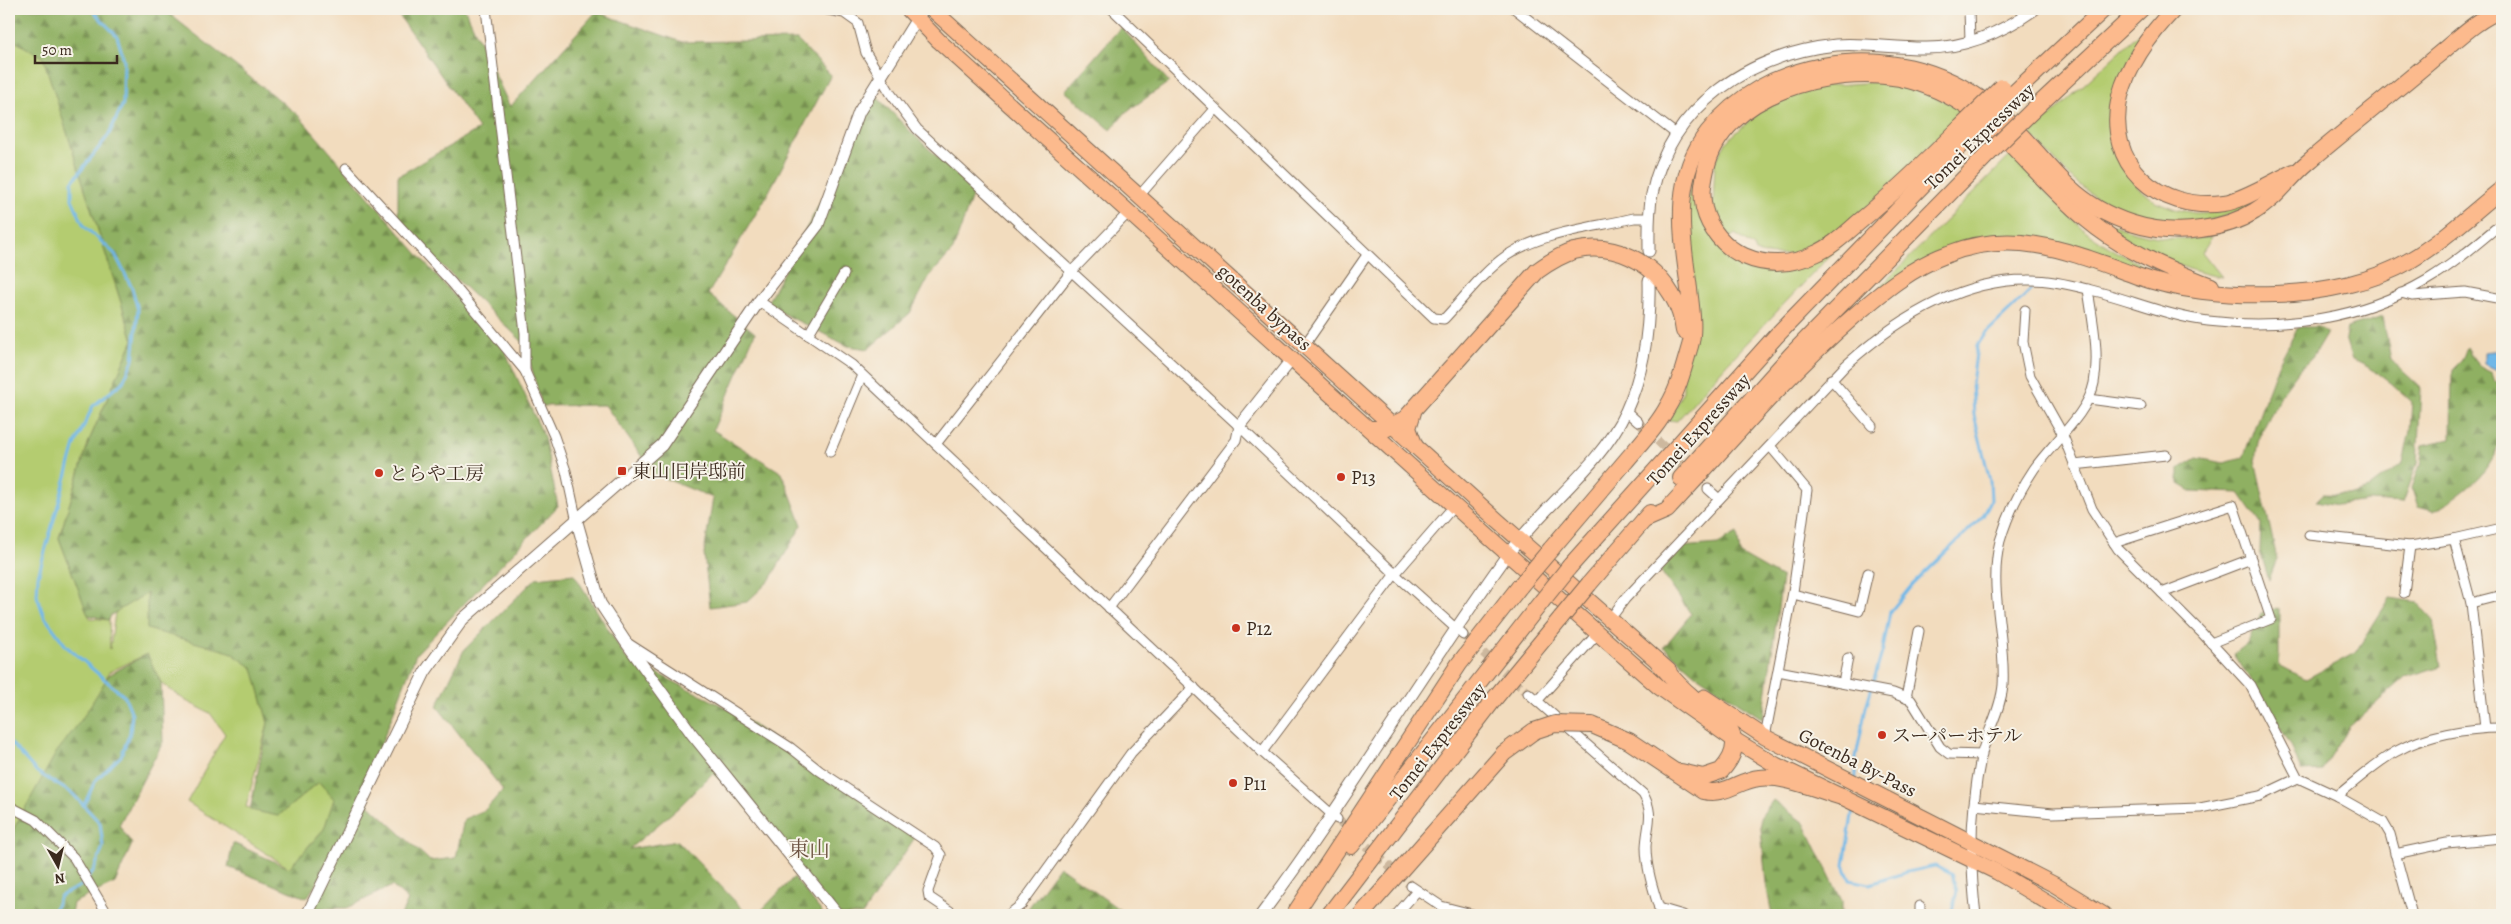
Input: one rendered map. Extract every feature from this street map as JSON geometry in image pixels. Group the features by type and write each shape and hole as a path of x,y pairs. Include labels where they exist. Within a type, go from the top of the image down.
{"highway":[{"name":"gotenba bypass","path":"932,9 1304,346 1610,619"},
{"name":"Tomei Expressway","path":"1296,915 1570,566 1782,329 1966,131 2007,91 2104,9"},
{"name":"Tomei Expressway","path":"1328,915 1491,703 1589,584 1792,354 1989,153 2140,9"},
{"path":"2174,9 2142,48 2121,94 2118,109 2119,135 2122,148 2132,169 2148,185 2167,198 2194,205 2208,205 2227,203 2300,168"},
{"path":"1296,915 1459,664 1520,586 1659,421 1677,387 1690,345 1692,322 1680,222 1681,203 1688,168 1704,136 1729,109 1759,88 1800,71 1846,62 1882,62 1920,70 1947,79 1968,90 1993,108 2026,139 2070,187 2086,200 2123,221 2144,227 2181,231 2200,229 2237,219 2255,211 2275,198 2300,168 2476,16 2502,10"},
{"name":"gotenba bypass","path":"916,12 1292,359 1598,633"},
{"path":"1966,131 1826,248 1810,256 1778,264 1753,260 1728,247 1707,218 1702,195 1707,163 1720,137 1742,115 1772,95 1809,81 1854,74 1889,77 1918,83 1960,102 1996,128 2066,202 2117,243 2164,268 2224,292"},
{"path":"1644,520 1667,510 1804,362 1836,332 1875,298 1906,275 1947,254 1983,244 2004,242 2049,246 2080,254 2162,284 2194,290 2281,294 2312,291 2364,280 2408,262 2444,237 2502,189"},
{"path":"1371,429 1394,426 1413,412 1537,271 1553,260 1574,251 1596,249 1629,255 1658,276 1669,290 1680,310 1686,356"},
{"path":"1413,412 1408,428 1414,444"},
{"name":"Gotenba By-Pass","path":"1610,619 1658,663 1718,707 1765,737 2055,885 2104,915"},
{"name":"Gotenba By-Pass","path":"1598,633 1659,687 1733,739 1776,764 1861,807 1997,872 2069,915"},
{"path":"1658,663 1690,696 1725,722 1732,733 1733,739 1731,753 1726,766 1709,777 1690,776 1658,760"},
{"path":"1361,915 1504,753 1534,731 1554,724 1592,725 1617,734 1698,788 1711,793 1725,791 1753,779 1769,778 1842,797"}],"street":[{"path":"486,9 525,333 525,371"},
{"path":"823,9 844,13 858,23 866,53 917,129 1239,426 1395,574 1460,632"},
{"path":"1112,9 1434,318 1444,319 1504,258 1520,248 1538,240 1634,218 1649,218"},
{"path":"1515,9 1676,134"},
{"path":"1969,9 1970,42"},
{"path":"1648,251 1652,195 1658,173 1676,134 1702,103 1726,84 1760,64 1783,56 1835,46 1862,44 1941,48 1970,42 1988,37 2034,9"},
{"path":"307,915 425,672 463,619 577,522 662,445 760,301 818,225 859,112 881,77 916,12"},
{"path":"1139,196 1215,109"},
{"path":"346,168 452,283 525,371 554,436 566,471 577,522 600,603 692,734 838,915"},
{"path":"936,444 1071,272 1130,211"},
{"path":"1610,619 1625,599 1719,499 1832,380 1870,343 1899,322 1954,294 1980,285 2028,280 2088,289 2205,321 2263,324 2323,318 2352,312 2401,293 2451,265 2502,223"},
{"path":"1304,346 1367,255"},
{"path":"808,335 844,274"},
{"path":"1261,915 1334,817 1460,632 1508,554 1519,539 1600,451 1626,411 1642,366 1647,342 1650,319 1649,281"},
{"path":"1976,915 1970,841 1974,805 1987,733 2000,706 2003,684 1996,572 2000,541 2020,492 2034,470 2089,399 2096,367 2088,289"},
{"path":"2401,293 2412,296 2465,292 2502,299"},
{"path":"760,301 862,375 1262,752 1334,817"},
{"path":"2025,310 2023,342 2030,376 2062,433 2092,509 2114,544 2250,685 2298,778 2337,796 2383,822 2390,834 2412,915"},
{"path":"1109,608 1236,440 1239,426 1292,359"},
{"path":"830,452 862,375"},
{"path":"1832,380 1872,426"},
{"path":"2089,399 2141,406"},
{"path":"1626,411 1638,422"},
{"path":"1765,737 1792,594 1807,490 1770,446"},
{"path":"2074,465 2166,455"},
{"path":"1708,489 1719,499"},
{"path":"1262,752 1395,574 1454,506"},
{"path":"2114,544 2233,506 2271,619 2211,643"},
{"path":"2309,535 2410,546 2454,539 2502,528"},
{"path":"2454,539 2471,603 2485,728"},
{"path":"2404,593 2410,546"},
{"path":"2162,593 2251,559"},
{"path":"1792,594 1859,611 1868,573"},
{"path":"2471,603 2502,596"},
{"path":"1906,698 1919,631"},
{"path":"1537,701 1598,633"},
{"path":"625,641 791,748 820,771 935,847 941,855 928,891 929,897 956,915"},
{"path":"1843,683 1848,658"},
{"path":"1778,671 1843,683 1911,700 1940,747 1949,754 1982,755"},
{"path":"1008,915 1021,905 1132,753 1194,688"},
{"path":"1528,693 1643,794 1649,804 1651,814 1646,847 1656,912 1683,915"},
{"path":"2337,796 2396,752 2420,740 2485,728 2502,728"},
{"path":"1974,805 2053,813 2200,808 2260,796 2298,778"},
{"path":"9,806 36,820 74,858 108,915"},
{"path":"2395,854 2447,842 2502,838"},
{"path":"1396,915 1414,888 1441,906 1476,915"}],"green space":[{"path":"9,9 163,9 298,115 441,281 505,351 544,437 558,506 416,654 348,830 363,799 430,861 456,858 464,819 485,810 503,790 437,706 464,650 536,578 574,574 626,658 731,710 916,836 862,915 838,915 766,827 713,773 679,807 629,849 678,841 748,915 401,915 408,900 392,886 347,908 310,908 341,844 307,898 228,867 233,843 289,868 324,829 334,799 319,782 278,816 250,810 268,723 253,668 230,652 147,629 147,593 111,615 109,620 88,615 59,538 89,441 133,340 43,57 9,38"},
{"path":"403,9 465,9 510,107 596,12 682,42 797,40 831,75 766,197 708,294 755,333 713,430 782,473 802,525 769,581 747,602 710,607 704,554 713,498 654,474 605,405 542,406 525,344 398,224 398,176 479,129 400,17"},
{"path":"2163,11 2119,80 2125,170 2139,188 2155,201 2175,209 2195,213 2218,212 2261,198 2247,208 2220,218 2181,222 2161,221 2142,218 2106,204 2074,180 2031,134"},
{"path":"1121,27 1169,82 1126,112 1111,130 1065,91"},
{"path":"9,32 43,56 133,340 89,441 59,538 90,618 109,620 110,649 115,613 146,591 254,668 268,723 246,807 278,816 319,782 335,799 324,829 289,868 187,802 225,734 210,713 186,701 161,683 147,654 109,672 9,915"},
{"path":"1876,82 1921,92 1964,110 1865,209 1843,227 1821,241 1795,253 1773,255 1756,252 1754,247 1735,234 1731,237 1722,227 1713,206 1715,162 1726,142 1763,108 1810,87"},
{"path":"876,96 912,133 974,191 953,250 929,277 910,313 868,349 848,346 766,305"},
{"path":"1700,154 1698,181 1734,259 1753,268 1779,270 1841,244 1726,365 1677,421 1669,420 1683,391 1685,206"},
{"path":"2012,154 2045,192 2081,227 2126,257 2175,280 1996,236 1878,289"},
{"path":"2091,216 2122,228 2164,238 2212,237 2202,252 2222,277 2170,262 2121,236"},
{"path":"2383,317 2391,360 2421,388 2417,464 2403,503 2369,501 2337,505 2316,501 2323,494 2349,495 2368,489 2403,463 2410,431 2412,402 2377,372 2352,360 2345,338 2347,328"},
{"path":"2298,327 2318,327 2327,333 2312,358 2299,370 2282,393 2259,437 2255,460 2277,559 2269,580 2260,551 2261,524 2239,493 2191,491 2179,484 2179,469 2197,458 2224,463 2243,458 2278,365"},
{"path":"2467,347 2478,366 2492,373 2495,382 2502,381 2502,413 2497,416 2500,432 2497,447 2491,461 2471,485 2433,511 2418,507 2412,488 2420,465 2423,445 2451,439 2452,370 2462,360"},
{"path":"1737,533 1740,554 1782,578 1763,719 1695,674 1664,647 1691,614 1660,570 1680,547 1718,544"},
{"path":"2390,598 2417,602 2433,620 2441,666 2406,677 2349,727 2322,770 2301,771 2291,745 2234,654 2247,644 2261,613 2279,608 2279,665 2306,679 2355,653"},
{"path":"147,654 161,683 163,742 119,825 132,844 115,883 73,903 71,915 9,915 9,837 56,753 82,719 109,675"},
{"path":"1773,800 1804,823 1842,901 1842,915 1772,915 1766,884 1760,818"},
{"path":"1059,866 1120,910 1118,915 1037,915 1027,910"},
{"path":"794,877 824,915 757,915"}],"water":[{"path":"2502,350 2502,372 2484,364 2484,352"}],"waterway":[{"path":"84,805 95,781 121,756 130,733 132,714 125,697 66,646 44,616 37,596 38,576 75,445 93,406 123,382 133,360 138,310 132,288 115,254 84,226 72,199 72,182 108,136 123,104 124,60 117,36 91,9"},
{"path":"1855,778 1856,757 1866,707 1883,649 1890,612 1912,585 1983,516 1991,500 1990,481 1974,415 1972,383 1977,346 1985,334 2031,290"},
{"path":"9,741 37,772 73,794 100,823 103,847 94,870 82,885 60,896 52,915"},
{"path":"1853,809 1844,865 1850,880 1870,884 1907,872 1935,866 1951,874 1957,891 1951,915"}],"tunnel":[{"path":"1638,422 1708,489"},
{"path":"1463,635 1528,693"},
{"path":"1337,819 1411,886"}],"place":[{"name":"東山旧岸邸前","path":"622,471"},
{"name":"とらや工房","path":"379,473"},
{"name":"P13","path":"1341,477"},
{"name":"P12","path":"1236,628"},
{"name":"スーパーホテル","path":"1882,735"},
{"name":"P11","path":"1233,783"}],"district":[{"name":"東山","path":"809,849"}]}
